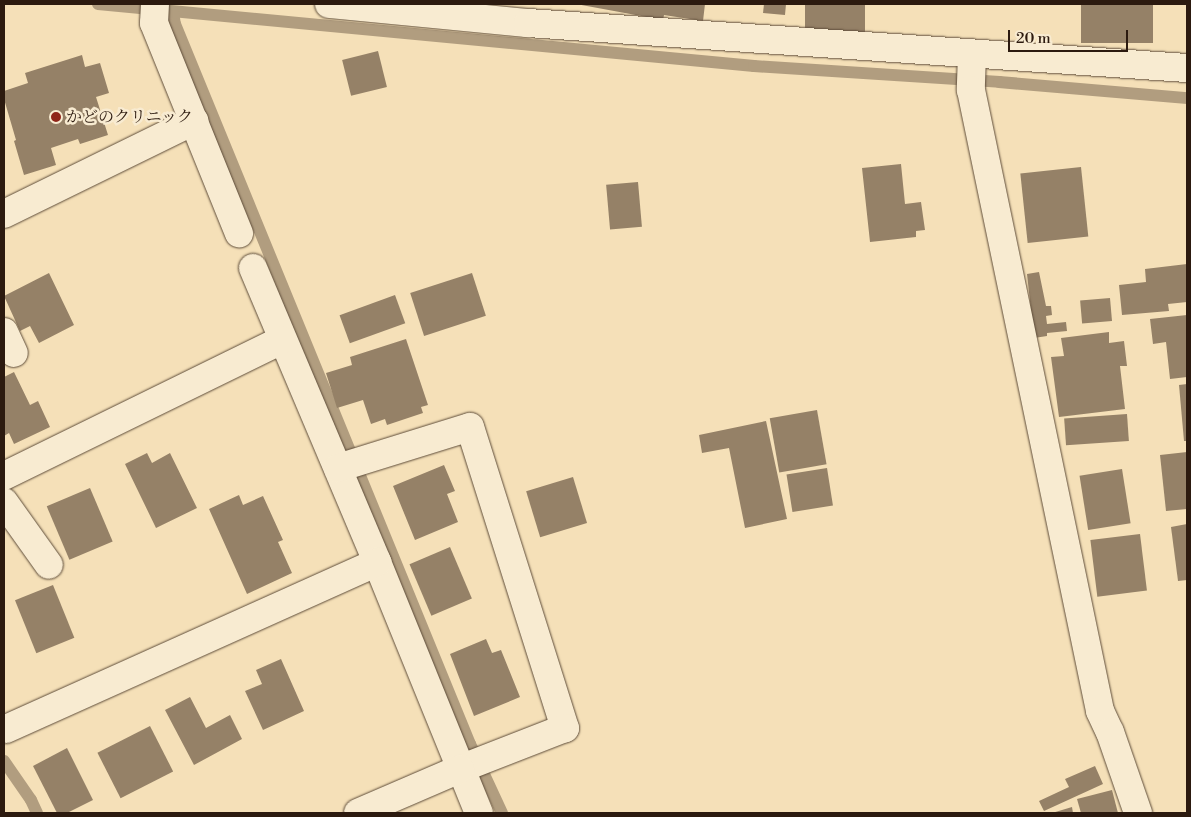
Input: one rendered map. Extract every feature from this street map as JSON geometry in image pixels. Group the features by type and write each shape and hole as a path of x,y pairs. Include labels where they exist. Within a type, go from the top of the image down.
{"street":[{"path":"329,4 532,13 972,72 1187,68"},
{"path":"155,11 154,23 239,233"},
{"path":"972,72 1100,711 1110,732 1138,813"},
{"path":"4,214 194,121"},
{"path":"253,268 282,340 348,465 377,562 473,764 479,813"},
{"path":"4,476 282,340"},
{"path":"348,465 470,427 564,728 358,813"},
{"path":"4,502 49,565"},
{"path":"6,729 377,562"}],"building":[{"path":"576,4 705,4 703,21 664,15 663,20"},
{"path":"764,4 786,4 785,15 763,13"},
{"path":"805,4 865,4 865,35 805,35"},
{"path":"1081,4 1153,4 1153,43 1081,43"},
{"path":"378,51 387,87 351,96 342,60"},
{"name":"かどのクリニック","path":"82,55 85,67 100,63 109,93 96,97 108,135 80,144 78,139 51,148 56,165 24,175 4,99 4,91 28,83 25,73"},
{"path":"901,164 905,204 921,202 925,230 916,231 916,237 870,242 862,168"},
{"path":"1081,167 1088,237 1028,243 1020,173"},
{"path":"638,182 642,227 610,230 606,185"},
{"path":"1187,264 1187,302 1168,304 1169,311 1122,315 1119,285 1146,282 1145,269"},
{"path":"1039,272 1046,306 1051,306 1052,315 1046,316 1047,324 1066,322 1067,331 1047,333 1047,336 1034,338 1027,274"},
{"path":"49,273 74,325 39,343 30,326 20,331 4,296"},
{"path":"472,273 486,316 424,336 410,293"},
{"path":"395,295 405,323 350,343 340,315"},
{"path":"1110,298 1112,321 1082,324 1080,301"},
{"path":"1187,315 1187,377 1170,379 1166,342 1153,344 1150,319"},
{"path":"1109,332 1109,343 1124,341 1127,366 1120,366 1125,409 1059,417 1051,357 1064,356 1061,338"},
{"path":"406,339 428,405 421,407 423,413 387,425 385,419 371,424 363,400 337,408 326,373 352,365 350,357"},
{"path":"14,372 30,405 38,401 50,427 14,444 9,433 4,436 4,377"},
{"path":"1187,384 1187,441 1184,441 1179,385"},
{"path":"817,410 827,464 779,472 770,418"},
{"path":"1127,414 1129,441 1066,445 1064,418"},
{"path":"766,421 787,519 745,528 729,448 702,453 699,435"},
{"path":"1187,452 1187,509 1166,511 1160,455"},
{"path":"147,453 152,463 170,453 197,508 156,528 125,464"},
{"path":"444,465 455,491 447,494 458,522 415,540 393,486"},
{"path":"827,468 833,506 792,512 787,474"},
{"path":"1122,469 1131,523 1088,530 1080,476"},
{"path":"573,477 587,523 540,537 526,491"},
{"path":"90,488 113,541 69,560 47,506"},
{"path":"239,495 243,505 263,496 283,540 278,542 292,573 247,594 209,509"},
{"path":"1187,524 1187,580 1178,581 1171,527"},
{"path":"1140,534 1147,591 1097,597 1090,540"},
{"path":"450,547 472,599 431,616 409,564"},
{"path":"53,585 74,638 36,653 15,600"},
{"path":"486,639 492,653 501,650 520,697 474,716 450,654"},
{"path":"281,659 304,711 263,730 245,691 262,684 256,670"},
{"path":"190,697 206,728 230,715 242,739 194,765 165,710"},
{"path":"150,726 173,771 121,798 97,753"},
{"path":"67,748 93,800 67,813 57,813 33,766"},
{"path":"1095,766 1103,784 1044,811 1039,801 1069,787 1065,779"},
{"path":"1112,790 1118,813 1081,813 1077,799"},
{"path":"1072,807 1073,813 1052,813"}],"waterway":[{"path":"98,4 754,66 999,82 1187,98"},
{"path":"173,12 175,24 470,744 502,813"},
{"path":"4,761 31,800 37,813"}],"place":[{"name":"かどのクリニック","path":"56,117"}]}
